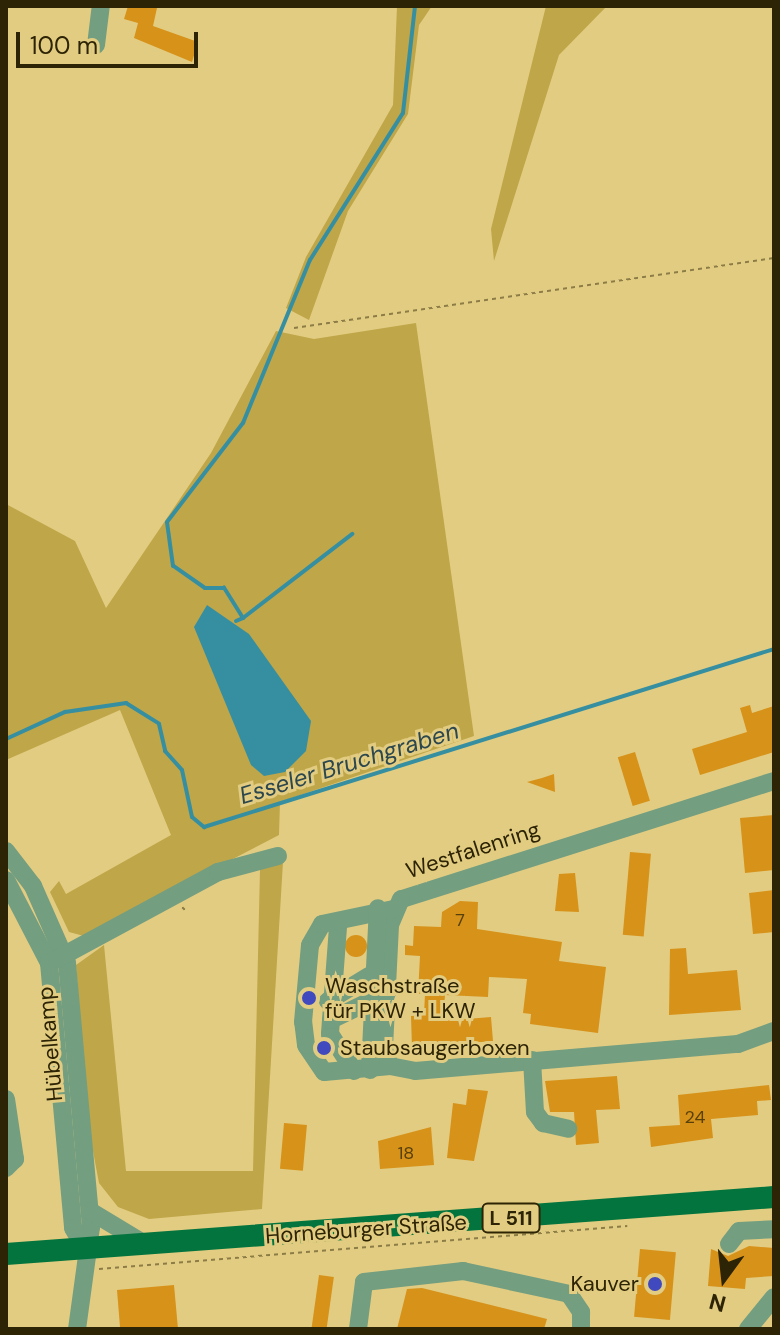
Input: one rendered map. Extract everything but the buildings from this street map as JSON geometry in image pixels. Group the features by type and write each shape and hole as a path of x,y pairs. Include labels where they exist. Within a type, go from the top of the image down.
{"main road":[{"name":"Horneburger Straße","path":"6,1254 84,1255 159,1245 774,1197"}],"street":[{"path":"96,45 101,6"},
{"name":"Westfalenring","path":"390,1066 384,1049 385,908 412,893 774,781"},
{"name":"Hübelkamp","path":"6,851 58,959 90,1211 84,1255"},
{"path":"58,959 218,872 278,856"},
{"name":"Hübelkamp","path":"6,880 25,890"},
{"path":"362,1071 369,989 385,908 322,924 310,945 303,1022 315,1063 324,1072 362,1071 390,1066 532,1060 738,1044 774,1031"},
{"path":"339,922 332,1012 362,1071"},
{"name":"Hübelkamp","path":"58,959 73,1228 84,1255"},
{"path":"332,1012 369,989"},
{"path":"332,1012 369,989"},
{"path":"532,1060 535,1112 543,1123 568,1129"},
{"path":"6,1099 15,1159 6,1168"},
{"path":"90,1211 124,1236 159,1245"},
{"path":"729,1244 739,1231 774,1229"},
{"path":"77,1329 84,1255"},
{"path":"358,1329 364,1282 463,1271 569,1294 581,1312 581,1329"},
{"path":"759,1324 774,1297"}],"path":[{"path":"294,328 774,258"},
{"path":"84,1255 637,1225"}],"shaded area":[{"path":"397,6 432,6 419,25 408,114 348,211 309,320 286,308 306,257 393,105"},
{"path":"546,6 607,6 559,55 494,261 491,229"},
{"path":"416,323 474,736 280,802 279,835 84,936 69,932 50,892 59,881 66,894 171,835 120,710 6,760 6,504 75,541 106,608 211,453 276,331 314,339"},
{"path":"283,862 262,1209 149,1219 118,1207 99,1183 89,1130 76,965 104,945 126,1171 253,1171 260,869"}],"water":[{"path":"207,605 249,634 311,721 306,751 285,772 264,776 251,765 194,627"}],"waterway":[{"path":"236,621 243,618 224,588 205,588 173,566 167,522 243,423 310,260 403,113 415,6"},
{"path":"243,618 352,534"},
{"name":"Esseler Bruchgraben","path":"6,739 65,712 126,703 159,724 165,751 182,770 192,817 204,827 774,649"}],"place":[{"name":"Waschstraße für PKW + LKW","path":"309,998"},
{"name":"Staubsaugerboxen","path":"324,1048"},
{"name":"Kauver","path":"655,1284"}]}
